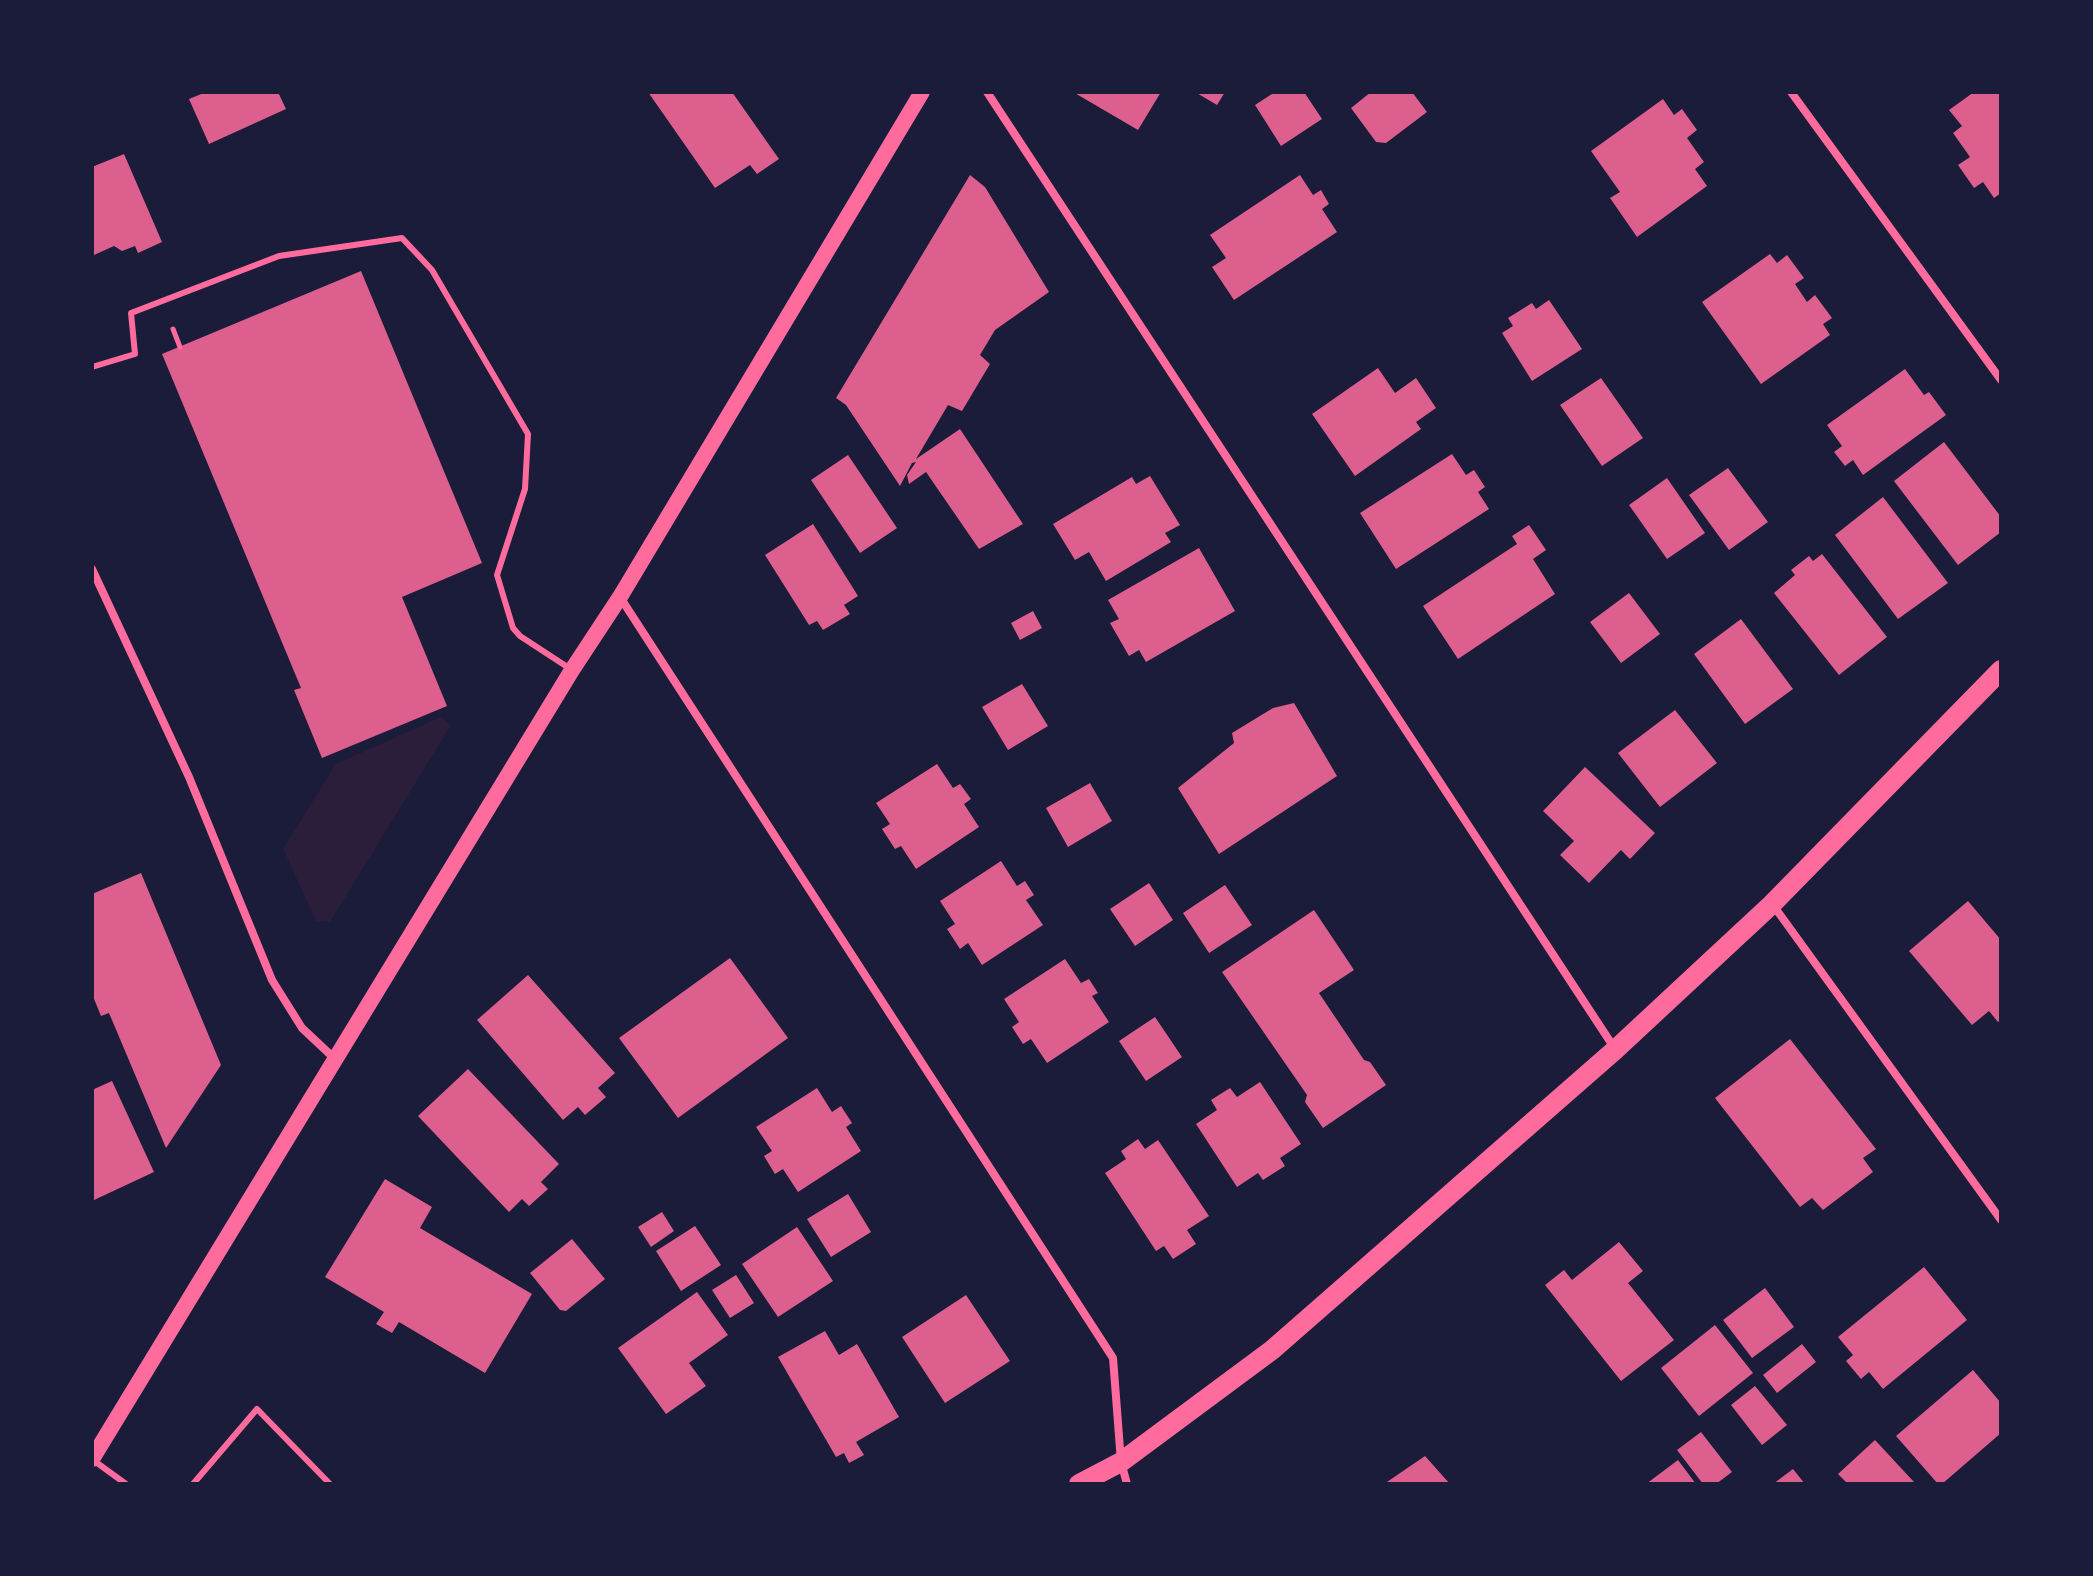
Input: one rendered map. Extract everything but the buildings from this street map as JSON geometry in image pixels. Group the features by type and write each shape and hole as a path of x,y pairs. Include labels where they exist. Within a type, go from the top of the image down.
{"main road":[{"path":"92,1459 572,670 620,597 922,92"},
{"path":"1079,1484 1121,1462 1272,1350 1615,1050 1772,904 2001,670"}],"street":[{"path":"987,92 1615,1050"},
{"path":"1791,92 2001,380"},
{"path":"92,569 189,777 272,980 302,1028 336,1060"},
{"path":"620,597 1113,1358 1121,1462 1127,1484"},
{"path":"1772,904 2001,1220"}],"lane":[{"path":"92,367 135,354 131,313 279,256 402,238 432,270 528,434 525,489 497,575 513,628 520,636 572,670"},
{"path":"193,1484 257,1409 330,1484"},
{"path":"92,1459 126,1484"}],"shaded area":[{"path":"441,717 451,725 330,922 316,921 283,849 336,764"}]}
